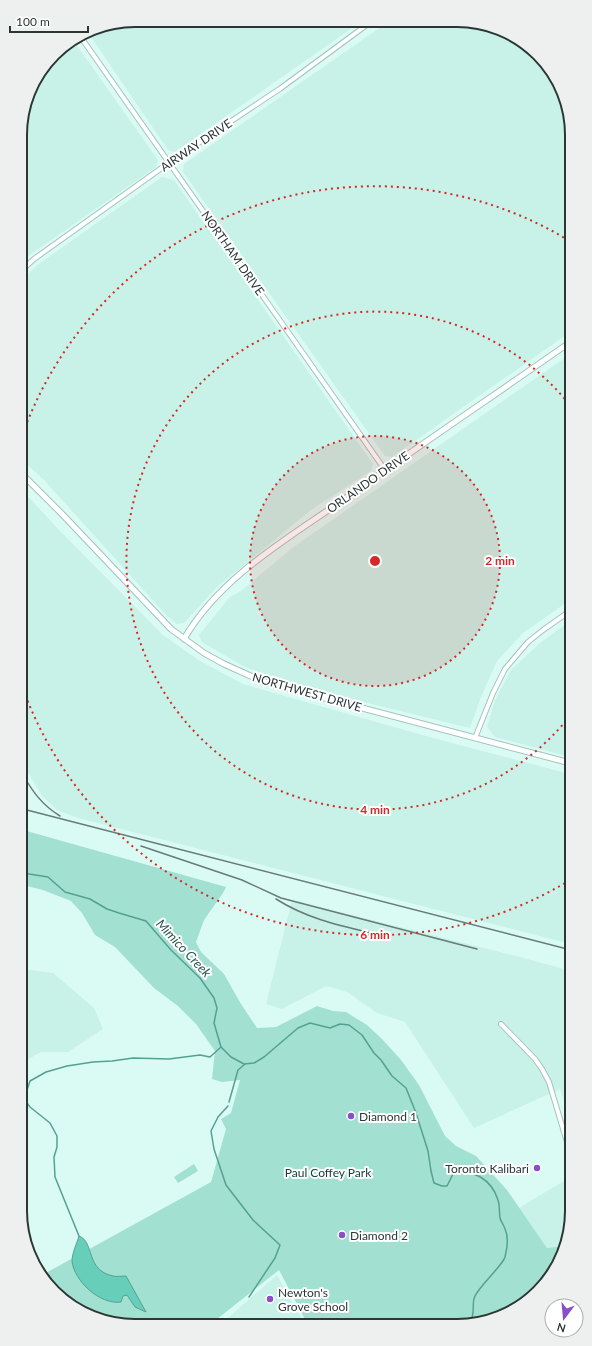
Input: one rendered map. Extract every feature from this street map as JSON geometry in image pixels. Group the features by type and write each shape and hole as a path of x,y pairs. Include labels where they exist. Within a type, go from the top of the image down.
{"street":[{"name":"AIRWAY DRIVE","path":"27,265 170,162 281,88 365,27"},
{"name":"NORTHAM DRIVE","path":"83,40 385,470"},
{"name":"ORLANDO DRIVE","path":"184,640 191,627 212,602 250,566 565,345"},
{"name":"NORTHWEST DRIVE","path":"27,479 171,629 184,640 224,664 262,681 565,762"},
{"path":"475,738 492,693 505,669 528,642 565,615"},
{"path":"501,1024 542,1069 549,1082 565,1136"}],"shaded area":[{"path":"128,27 353,27 175,152 168,150 91,36 114,29"},
{"path":"381,27 464,27 478,29 505,38 517,45 543,69 557,93 564,121 565,336 392,457 385,456 183,172 184,164"},
{"path":"76,44 158,160 156,167 27,257 28,121 35,93 41,81 54,64 69,49"},
{"path":"162,177 174,180 373,464 371,471 311,510 217,587 184,623 177,624 168,617 44,480 27,464 27,275 40,263"},
{"path":"565,358 565,604 523,633 497,661 481,697 470,728 293,685 243,666 202,642 199,635 229,598 242,590 292,548"},
{"path":"27,495 163,635 200,661 243,684 433,738 565,773 565,942 78,818 57,810 42,796 27,770"},
{"path":"565,625 565,756 495,737 487,727 495,700 511,670 540,643"},
{"path":"292,900 565,969 565,1105 560,1089 474,1128 405,1022 377,1013 347,992 326,986 282,1009 266,1004"},
{"path":"27,970 53,973 94,1008 103,1029 68,1052 41,1052 27,1060"},
{"path":"565,1180 565,1218 559,1247 547,1248 519,1208"},
{"path":"79,1236 84,1239 87,1244 98,1268 104,1273 113,1276 126,1276 146,1312 135,1307 127,1295 123,1296 121,1302 105,1300 97,1296 83,1284 74,1269 72,1261"},
{"name":"Newton's Grove School","path":"277,1275 302,1319 227,1319"}],"green space":[{"name":"Paul Coffey Park","path":"27,831 226,887 204,920 196,942 201,952 224,974 257,1028 276,1027 317,1006 333,1011 346,1012 367,1025 401,1060 419,1085 445,1136 456,1146 476,1156 507,1190 547,1248 559,1247 547,1271 528,1292 505,1308 485,1315 457,1319 305,1319 279,1270 217,1319 128,1319 114,1317 87,1308 69,1297 46,1273 211,1182 226,1129 221,1119 231,1113 240,1080 222,1082 212,1079 215,1051 196,1024 178,1006 154,988 115,947 95,935 82,913 71,901 43,890 27,886"},
{"path":"194,1164 198,1171 178,1183 174,1177"}],"waterway":[{"name":"Mimico Creek","path":"27,874 48,877 65,892 90,899 107,909 146,921 171,950 200,978 214,998 217,1008 214,1023 221,1047 231,1057 244,1064 254,1063 264,1057 298,1028 310,1023 330,1028 340,1024 349,1025 362,1035 392,1076 406,1088 428,1151 434,1183 447,1186 453,1174 474,1174 486,1181 495,1193 498,1200 500,1218 507,1236 506,1254 500,1265 475,1296 473,1302 472,1318"},
{"path":"27,1090 30,1081 46,1072 67,1066 133,1058 169,1059 200,1055 210,1057 221,1047"},
{"path":"229,1102 238,1070 245,1064"},
{"path":"27,1103 50,1123 57,1136 57,1147 54,1157 55,1177 79,1236"},
{"path":"228,1106 218,1117 211,1131 214,1149 226,1185 253,1220 280,1245 275,1258 249,1297"}],"railway":[{"path":"27,781 38,797 60,816"},
{"path":"27,810 565,948"},
{"path":"141,846 242,880 281,898 477,949"},
{"path":"276,899 287,906 310,916 334,924 371,933"}],"place":[{"name":"Diamond 1","path":"351,1116"},
{"name":"Toronto Kalibari","path":"537,1168"},
{"name":"Diamond 2","path":"342,1235"},
{"name":"Newton's Grove School","path":"270,1299"}]}
